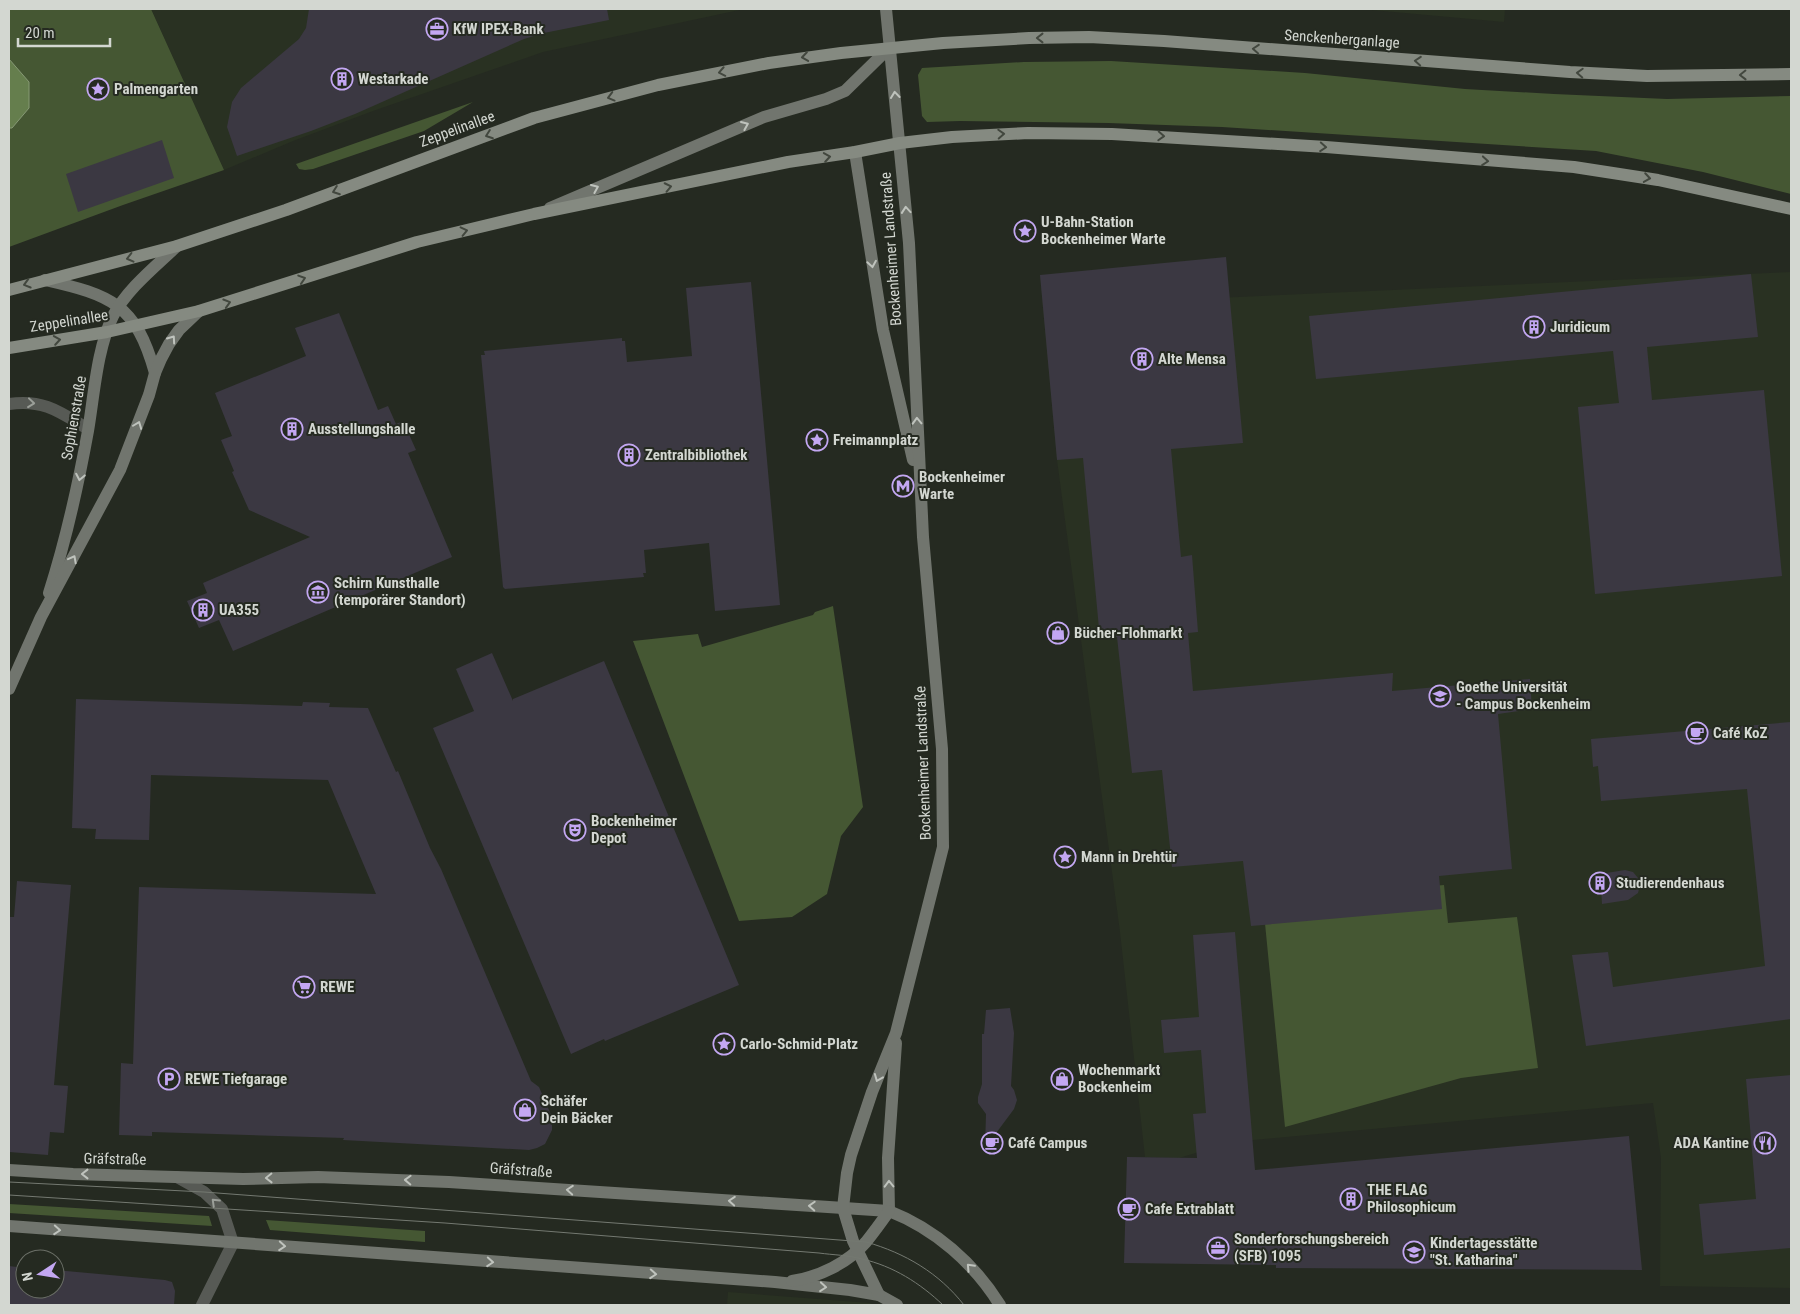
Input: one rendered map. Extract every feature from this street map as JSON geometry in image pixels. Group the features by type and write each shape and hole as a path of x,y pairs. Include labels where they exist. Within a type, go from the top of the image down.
{"main road":[{"name":"Senckenberganlage","path":"890,47 1029,38 1089,37 1570,72 1647,76 1791,74"},
{"name":"Zeppelinallee","path":"9,290 177,246 286,210 534,118 658,85 769,63 890,47"},
{"path":"900,143 952,137 1028,133 1112,134 1326,147 1574,167 1658,180 1791,210"},
{"name":"Zeppelinallee","path":"9,348 107,332 199,311 416,242 534,214 788,162 856,152 900,143"}],"street":[{"name":"Bockenheimer Landstraße","path":"879,1295 857,1251 843,1208 847,1174 851,1155 872,1092 896,1033 915,964 943,847 942,749 920,487 909,243 886,9"},
{"path":"534,214 764,117 826,99 845,91 890,47"},
{"name":"Bockenheimer Landstraße","path":"856,152 883,330 920,487"},
{"name":"Sophienstraße","path":"42,617 68,530 107,332 119,307 177,246"},
{"name":"Zeppelinallee","path":"45,280 84,288 105,297 119,307 135,326"},
{"name":"Sophienstraße","path":"9,689 42,617 120,470 149,395 155,373 169,344 179,330 199,311"},
{"path":"135,326 148,349 155,373"},
{"path":"9,404 38,403 88,429"},
{"name":"Bockenheimer Landstraße","path":"889,1211 888,1158 896,1033"},
{"name":"Gräfstraße","path":"9,1170 73,1174 242,1179 318,1177 449,1182 889,1211 919,1224 957,1253 983,1281 1000,1305"},
{"path":"177,1177 204,1192 222,1209 233,1243 202,1305"},
{"path":"775,1282 794,1281 827,1270 857,1251 889,1211"},
{"path":"9,1226 775,1282 879,1295 897,1305"}],"shaded area":[{"name":"Palmengarten","path":"9,9 151,9 224,170 9,247"},
{"path":"151,9 744,9 543,52 373,111 293,141 224,170"},
{"path":"1361,9 1505,9 1504,22"},
{"path":"9,59 29,82 29,108 12,128 9,128"},
{"path":"1111,61 1305,73 1465,89 1554,94 1667,99 1791,96 1791,194 1703,172 1596,151 1222,127 1108,123 927,122 922,116 918,75 922,68 1024,62"},
{"path":"473,102 424,131 313,169 299,169 296,164"},
{"name":"Goethe Universität - Campus Bockenheim","path":"1791,272 1791,1288 1660,1286 1661,1158 1653,1103 1243,1141 1179,1158 1145,1157 1120,932 1057,460 1040,275 1082,304"},
{"path":"833,606 863,807 841,836 827,894 792,917 739,921 633,641 698,634 702,647 813,615 815,612"},
{"path":"1444,885 1448,923 1517,917 1538,1068 1461,1078 1285,1127 1263,903"},
{"path":"9,1204 209,1216 212,1226 9,1213"},
{"path":"266,1220 425,1231 425,1242 270,1230"},
{"path":"728,1292 870,1303 874,1305 727,1305"}],"building":[{"name":"Westarkade","path":"309,9 607,9 609,20 524,39 355,114 237,156 227,127 232,102 241,88 299,39 306,28"},
{"path":"162,140 174,178 78,212 66,174"},
{"path":"1226,257 1243,443 1171,449 1181,557 1192,555 1198,632 1188,633 1193,691 1393,673 1392,691 1530,679 1532,709 1498,714 1512,869 1439,876 1442,909 1251,926 1243,861 1172,867 1162,770 1132,773 1117,637 1100,639 1083,458 1057,460 1040,275"},
{"path":"1751,274 1758,337 1647,347 1652,400 1764,390 1782,576 1595,594 1578,407 1619,403 1613,351 1316,379 1309,316"},
{"name":"Zentralbibliothek","path":"751,282 780,605 715,611 709,543 644,550 646,573 643,573 644,577 505,589 503,587 481,355 485,355 484,351 622,338 622,341 625,341 627,362 692,356 686,288"},
{"path":"339,313 378,410 388,406 396,424 403,421 416,450 408,453 452,557 233,651 219,620 199,628 187,601 207,593 203,583 310,537 249,510 232,472 234,471 221,440 232,436 215,393 306,356 295,328"},
{"name":"Bockenheimer Depot","path":"492,653 513,701 513,699 604,661 739,985 571,1054 433,728 474,711 456,669"},
{"path":"76,699 302,706 303,702 330,703 329,707 368,708 441,869 531,1081 539,1087 552,1117 552,1130 545,1144 529,1150 343,1140 344,1138 152,1132 152,1136 119,1135 121,1063 133,1064 139,887 376,894 328,780 151,775 149,840 95,839 96,829 72,828"},
{"name":"Studierendenhaus","path":"1791,722 1791,1019 1586,1046 1572,955 1608,952 1613,987 1765,966 1747,789 1601,801 1598,766 1593,767 1591,739"},
{"path":"1625,870 1633,872 1638,878 1638,893 1628,900 1602,904 1600,874"},
{"path":"17,881 71,885 54,1085 68,1086 64,1133 50,1132 48,1155 9,1152 9,917 14,917"},
{"path":"1235,932 1255,1170 1629,1136 1642,1270 1276,1268 1276,1265 1124,1263 1127,1157 1197,1158 1193,1114 1206,1113 1201,1050 1164,1053 1161,1020 1199,1017 1193,935"},
{"path":"1010,1008 1014,1033 1011,1086 1017,1100 1014,1109 985,1148 986,1114 978,1103 978,1097 982,1084 982,1034 984,1034 986,1010"},
{"path":"1791,1075 1791,1248 1704,1255 1699,1204 1756,1199 1746,1079"},
{"path":"9,1266 15,1267 15,1299 65,1299 65,1271 165,1280 172,1282 175,1291 174,1305 9,1305"}],"tram line":[{"path":"9,1182 204,1192 866,1242 908,1258 944,1283 964,1305"},
{"path":"9,1195 445,1223 846,1256 873,1262 905,1276 943,1305"}],"place":[{"name":"KfW IPEX-Bank","path":"437,29"},
{"name":"Westarkade","path":"342,79"},
{"name":"Palmengarten","path":"98,89"},
{"name":"U-Bahn-Station Bockenheimer Warte","path":"1025,231"},
{"name":"Juridicum","path":"1534,327"},
{"name":"Alte Mensa","path":"1142,359"},
{"name":"Ausstellungshalle","path":"292,429"},
{"name":"Freimannplatz","path":"817,440"},
{"name":"Zentralbibliothek","path":"629,455"},
{"name":"Bockenheimer Warte","path":"903,486"},
{"name":"Schirn Kunsthalle (temporärer Standort)","path":"318,592"},
{"name":"UA355","path":"203,610"},
{"name":"Bücher-Flohmarkt","path":"1058,633"},
{"name":"Goethe Universität - Campus Bockenheim","path":"1440,696"},
{"name":"Café KoZ","path":"1697,733"},
{"name":"Bockenheimer Depot","path":"575,830"},
{"name":"Mann in Drehtür","path":"1065,857"},
{"name":"Studierendenhaus","path":"1600,883"},
{"name":"REWE","path":"304,987"},
{"name":"Carlo-Schmid-Platz","path":"724,1044"},
{"name":"REWE Tiefgarage","path":"169,1079"},
{"name":"Wochenmarkt Bockenheim","path":"1062,1079"},
{"name":"Schäfer Dein Bäcker","path":"525,1110"},
{"name":"Café Campus","path":"992,1143"},
{"name":"ADA Kantine","path":"1765,1143"},
{"name":"THE FLAG Philosophicum","path":"1351,1199"},
{"name":"Cafe Extrablatt","path":"1129,1209"},
{"name":"Sonderforschungsbereich (SFB) 1095","path":"1218,1248"},
{"name":"Kindertagesstätte \"St. Katharina\"","path":"1414,1252"}]}
